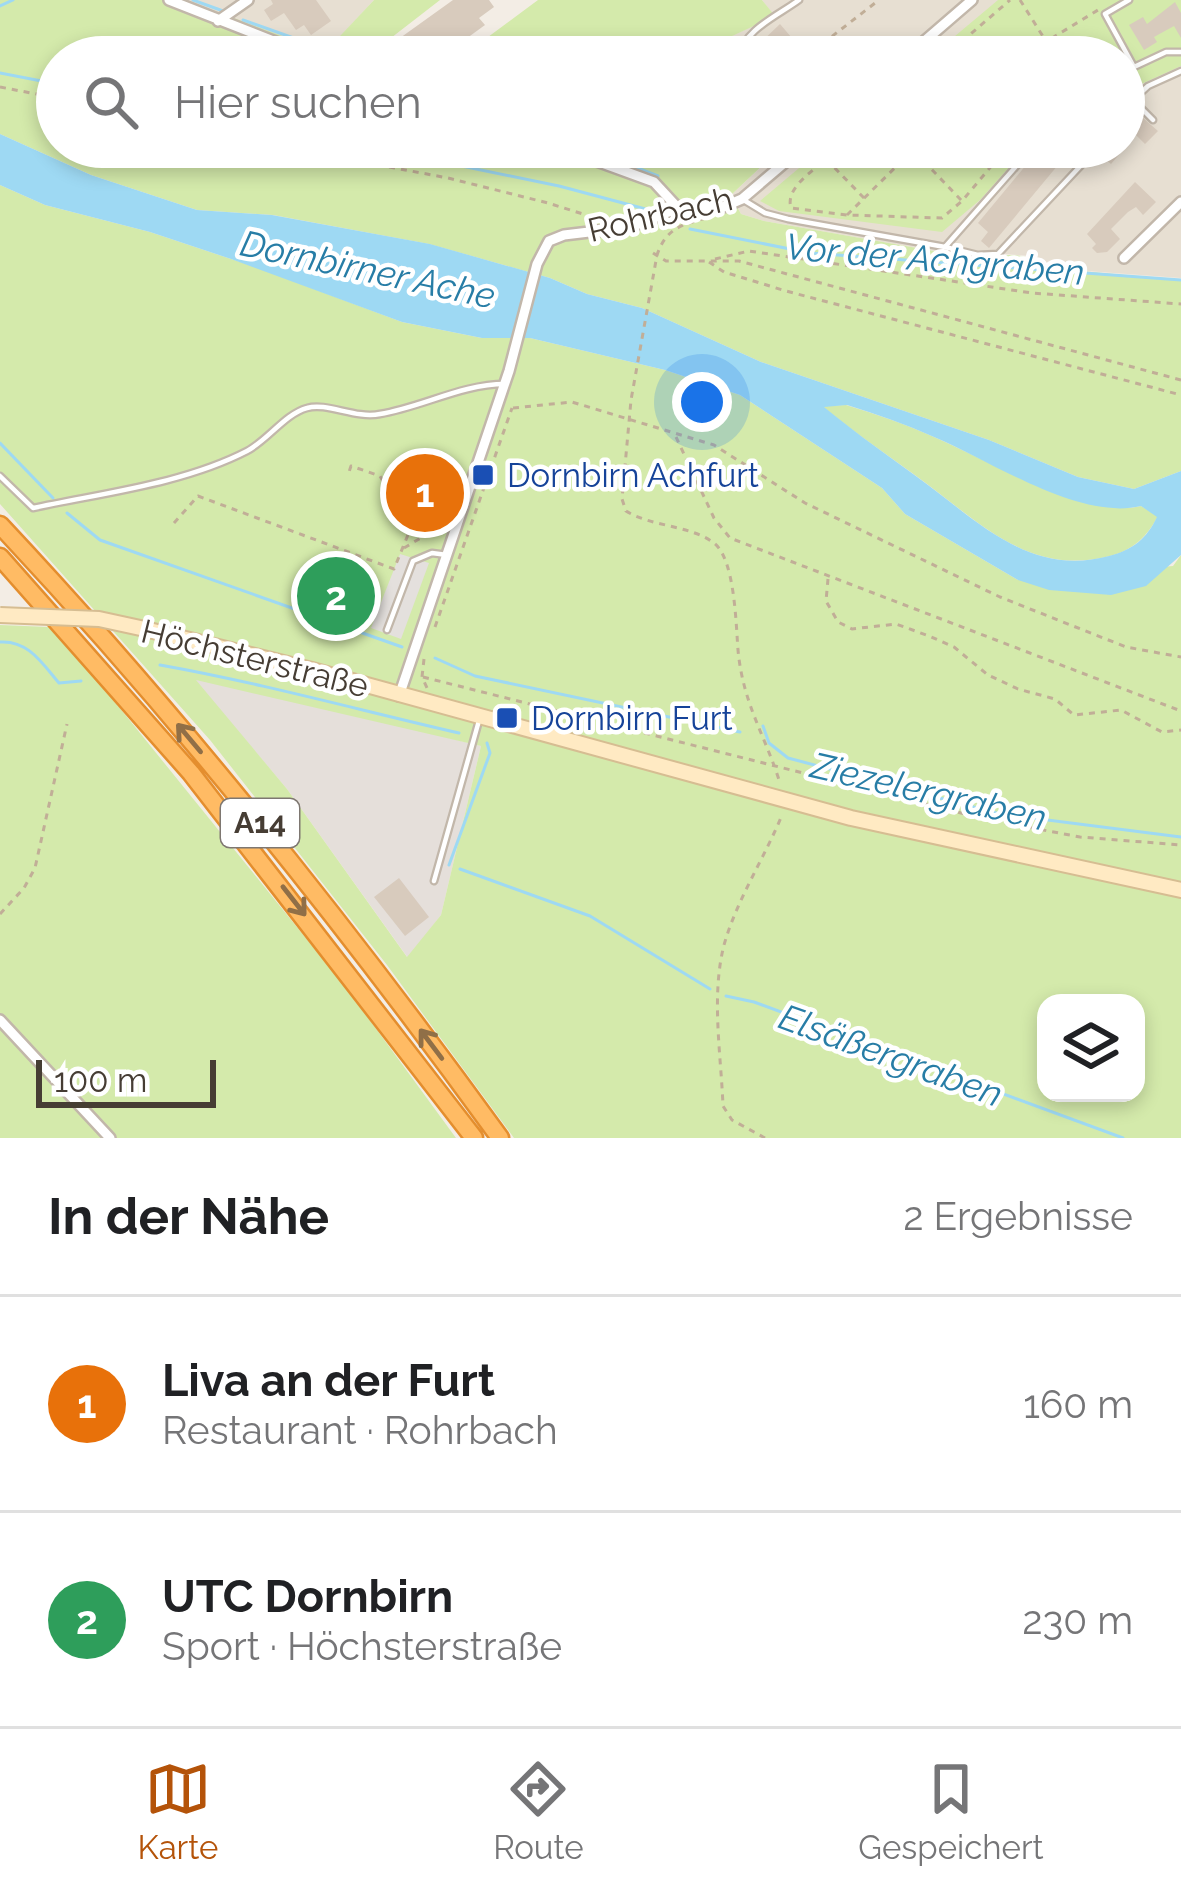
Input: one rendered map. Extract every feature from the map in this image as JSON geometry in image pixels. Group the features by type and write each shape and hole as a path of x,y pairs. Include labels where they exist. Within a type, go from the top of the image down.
{"highway":[{"name":"A14","path":"0,525 120,655 250,810 500,1138"},
{"name":"A14","path":"0,557 220,809 474,1138"}],"main road":[{"name":"Höchsterstraße","path":"0,615 99,619 145,628 787,801 1181,890"}],"street":[{"path":"169,0 258,36"},
{"path":"218,21 248,0"},
{"path":"930,36 972,0"},
{"path":"616,168 654,182 678,208"},
{"name":"Rohrbach","path":"399,696 549,241 647,223 678,208 723,207 742,199 778,168"},
{"path":"1124,258 1181,202"},
{"path":"0,1021 110,1138"}],"lane":[{"path":"748,36 799,0"},
{"path":"1117,36 1105,14 1130,0"},
{"path":"1145,62 1166,52 1181,52"},
{"path":"1145,89 1181,70"},
{"path":"1145,112 1153,120"},
{"path":"944,247 1014,168"},
{"path":"742,199 776,216 978,255 998,254 1079,168"},
{"path":"0,476 32,508 210,466 250,450 313,406 358,417 483,384 505,384"},
{"path":"387,630 412,561 420,555 447,555"},
{"path":"434,881 480,717"}],"path":[{"path":"832,36 879,0"},
{"path":"969,36 1010,0"},
{"path":"1020,0 1044,36"},
{"path":"1055,36 1105,6"},
{"path":"0,87 36,94"},
{"path":"394,168 586,215 608,232"},
{"path":"817,168 789,196 791,208 942,218 990,168"},
{"path":"835,168 864,198"},
{"path":"848,215 893,168"},
{"path":"931,168 962,201"},
{"path":"707,261 749,251 1032,292 1181,304"},
{"path":"865,269 866,252"},
{"path":"766,1138 732,1120 723,1106 718,998 723,949 736,911 787,801 752,718 740,672 727,564 719,547 708,539 640,519 626,511 622,499 628,419 655,254 666,261 740,262 1181,380"},
{"path":"707,261 724,272 786,291 1181,395"},
{"path":"499,404 512,408 572,402 714,445 805,503 1000,597 1126,647 1181,657"},
{"path":"430,640 512,408"},
{"path":"674,433 714,518 730,538 1181,711"},
{"path":"348,475 351,466 380,476 396,514 412,525"},
{"path":"174,523 198,496 394,569 412,525 412,511"},
{"path":"402,548 429,533 436,518"},
{"path":"719,547 730,538"},
{"path":"415,542 420,555"},
{"path":"828,578 826,601 838,622 852,628 896,624 954,647 988,675 1055,699 1074,715 1121,710 1162,732 1181,730"},
{"path":"424,658 422,677 426,689 435,694"},
{"path":"428,675 986,819 1080,838 1181,845"},
{"path":"0,914 25,888 35,868 68,724"}],"shaded area":[{"path":"186,0 374,0 341,36 280,36"},
{"path":"762,0 1181,0 1181,278 1047,268 1031,256 1005,254 985,260 741,214 731,195 760,168 1145,168 1145,36 732,36 774,16"},
{"path":"400,554 429,563 401,639 371,628"},
{"path":"194,679 257,690 481,746 441,915 408,958 287,789"}],"green space":[{"path":"0,0 186,0 282,36 36,36 36,150 0,134"},
{"path":"374,0 440,0 394,36 340,36"},
{"path":"538,0 762,0 775,16 732,36 489,36"},
{"path":"998,0 1181,0 1181,66 1145,82 1145,36 955,36"},
{"path":"75,168 760,168 731,195 741,214 764,221 985,260 1017,255 1047,268 1181,280 1181,471 1134,489 1078,477 989,440 761,362 642,308 587,294 550,278 429,244 273,215 197,210"},
{"path":"799,168 1008,168 942,232 779,211 760,201"},
{"path":"0,185 45,205 150,232 258,268 402,322 482,338 530,338 665,370 740,395 882,488 905,514 1018,580 1173,566 1181,555 1181,1138 514,1138 387,965 210,740 0,504","holes":["196,680 481,746 441,915 407,957 287,789"]},
{"path":"846,405 923,432 1066,496 1119,508 1141,506 1158,516 1138,542 1110,556 1082,560 1033,553 990,531 822,406"},
{"path":"0,625 49,627 89,670 347,989 456,1138 0,1138"}],"water":[{"name":"Dornbirner Ache","path":"0,134 36,150 36,168 75,168 197,210 272,215 430,244 550,278 587,294 642,308 761,362 989,440 1078,477 1134,489 1181,471 1181,555 1146,586 1111,595 1049,590 1018,580 905,514 882,488 740,395 665,370 530,338 482,338 402,322 150,232 45,205 0,185","holes":["847,405 923,432 1063,497 1091,505 1141,506 1157,517 1138,542 1118,553 1082,560 1034,554 991,532 824,407"]}],"building":[{"path":"271,0 316,0 331,21 311,35 304,25 296,30 284,13 271,21 264,10 273,4"},
{"path":"453,0 489,0 494,7 479,18 485,25 470,36 403,36"},
{"path":"1175,2 1181,13 1181,38 1174,26 1154,37 1157,42 1145,49 1145,36 1136,36 1129,25 1143,17 1147,24"},
{"path":"780,24 790,36 767,36"},
{"path":"1145,120 1158,131 1145,144"},
{"path":"1024,168 1056,168 989,248 981,241 988,232 978,223"},
{"path":"1135,182 1156,202 1143,215 1136,207 1128,212 1111,229 1120,239 1107,252 1097,253 1087,234"},
{"path":"396,464 453,482 440,516 414,506 417,499 387,487"},
{"path":"399,878 429,917 405,936 374,897"}],"waterway":[{"path":"0,6 13,0"},
{"path":"193,0 223,11"},
{"path":"243,20 288,36"},
{"name":"Vor der Achgraben","path":"0,73 36,80"},
{"name":"Vor der Achgraben","path":"471,168 653,211"},
{"path":"637,168 658,176"},
{"name":"Vor der Achgraben","path":"690,229 810,253 1181,280"},
{"name":"Ziezelergraben","path":"0,443 53,498"},
{"name":"Ziezelergraben","path":"67,513 100,540 402,647"},
{"name":"Elsäßergraben","path":"0,642 26,649 59,683 81,681"},
{"name":"Ziezelergraben","path":"435,658 475,676 740,732"},
{"name":"Elsäßergraben","path":"160,665 459,733"},
{"name":"Ziezelergraben","path":"763,726 769,743 788,758 1000,814 1181,837"},
{"name":"Elsäßergraben","path":"449,865 490,753 487,743"},
{"name":"Elsäßergraben","path":"460,869 590,916 710,989"},
{"name":"Elsäßergraben","path":"726,996 754,1002 1123,1138"}],"place":[{"name":"Dornbirn Achfurt","path":"483,475"},
{"name":"Liva an der Furt","path":"425,493"},
{"name":"UTC Dornbirn","path":"336,596"},
{"name":"Dornbirn Furt","path":"507,718"}]}
